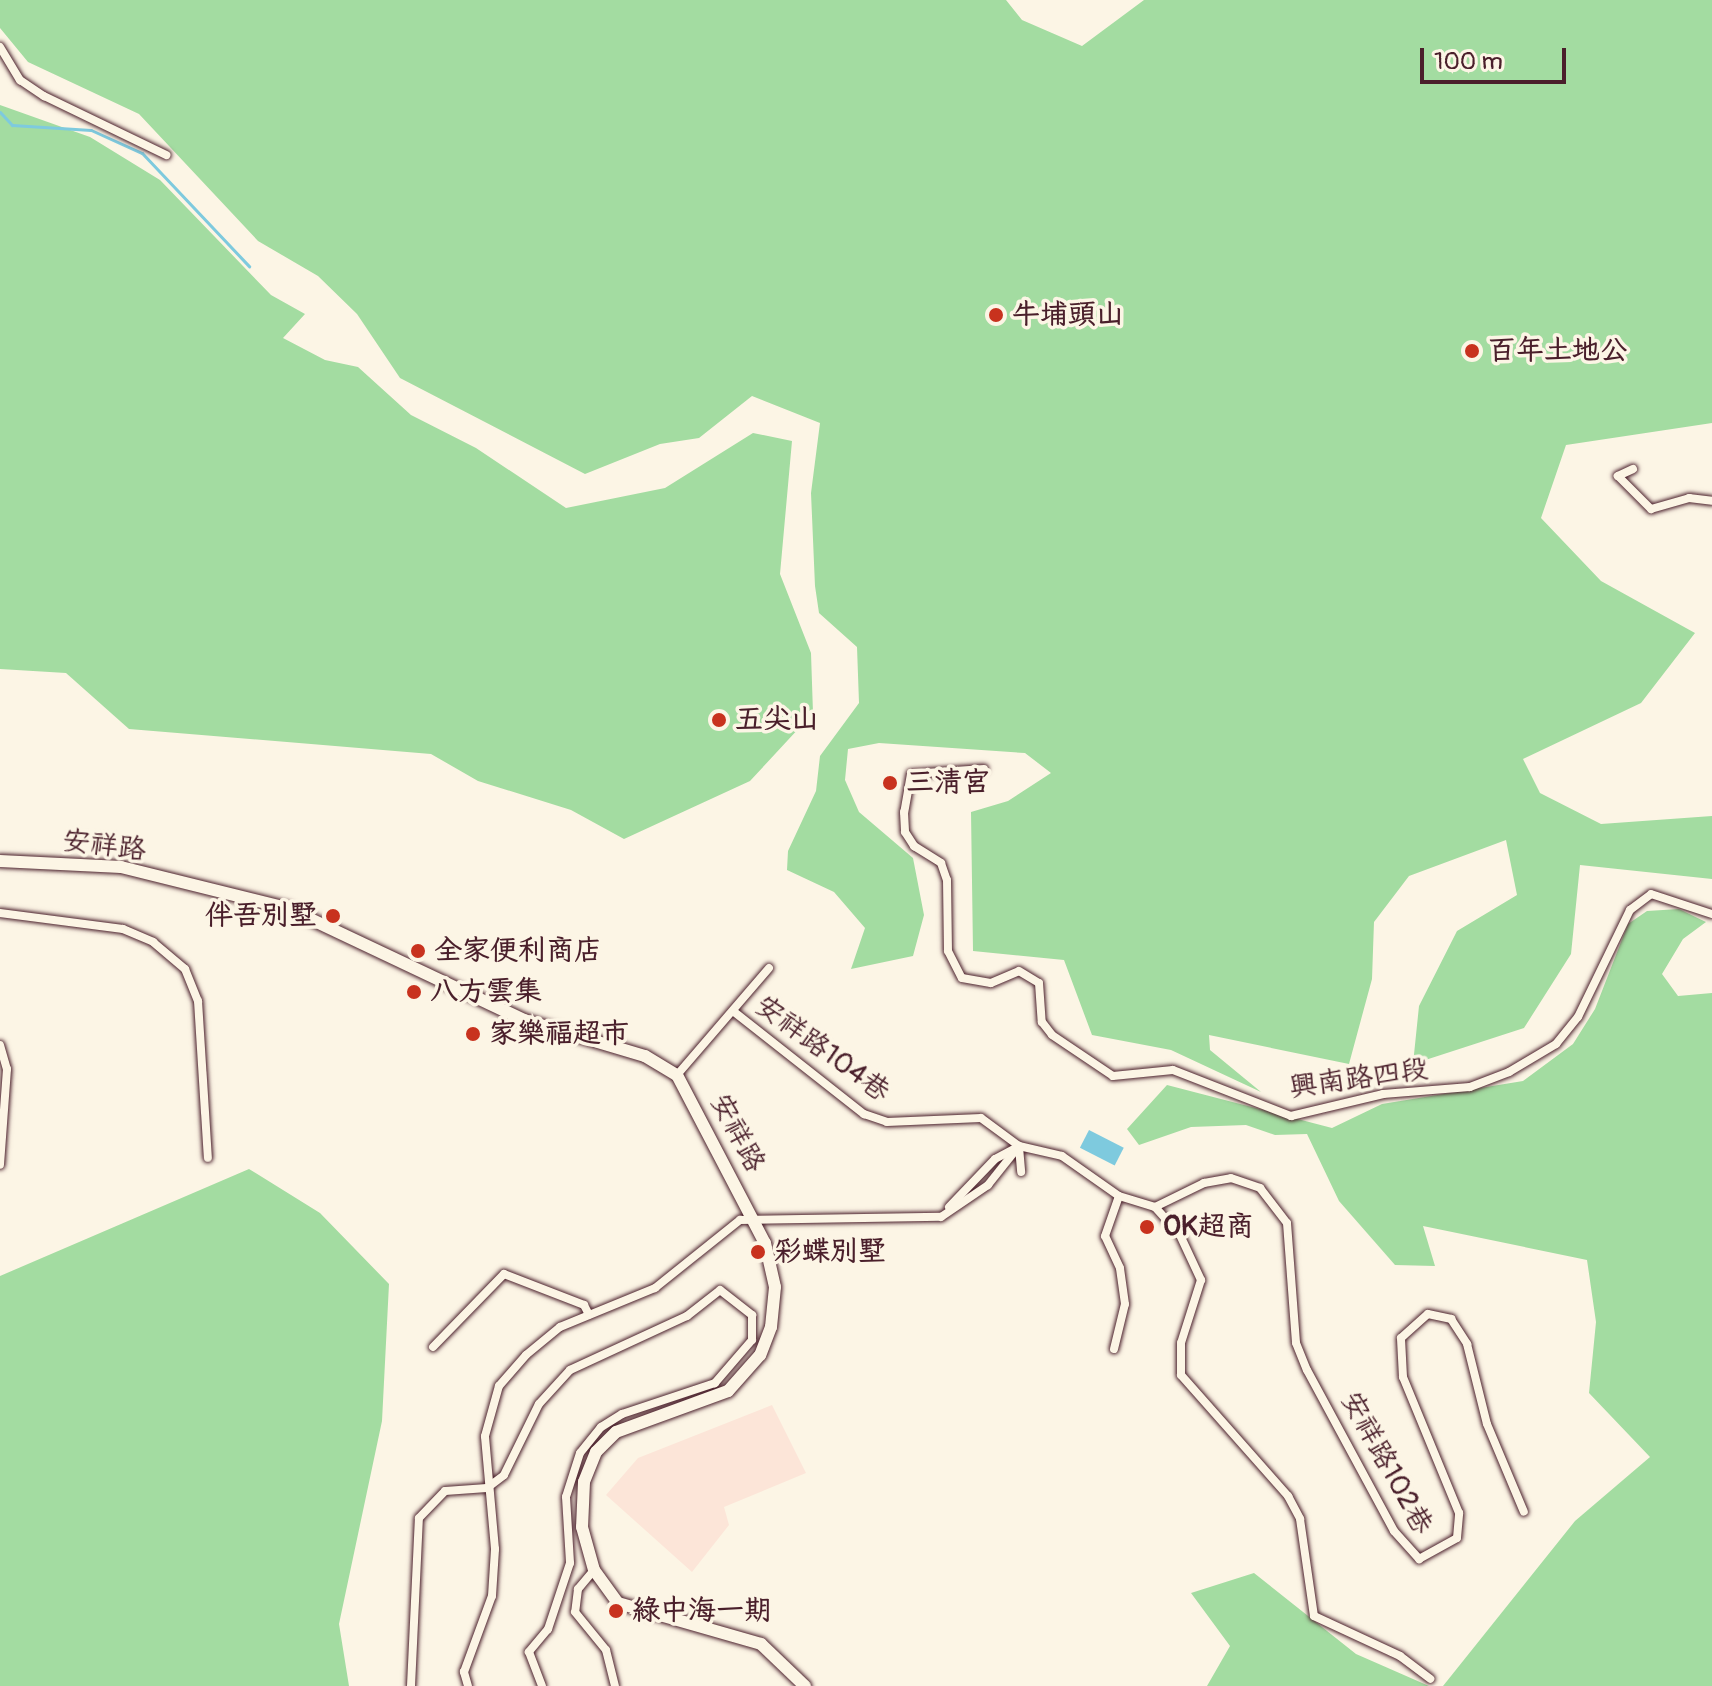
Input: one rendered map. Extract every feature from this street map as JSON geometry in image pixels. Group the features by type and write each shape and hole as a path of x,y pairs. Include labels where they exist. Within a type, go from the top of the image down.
{"street":[{"path":"0,47 20,80 44,96 166,155"},
{"path":"1633,469 1618,476 1651,509 1689,498 1712,501"},
{"name":"興南路四段","path":"984,769 940,776 919,772 909,784 905,832 914,846 941,863 947,880 948,951 962,978 991,983 1019,971 1039,983 1042,1022 1052,1035 1113,1076 1173,1070 1291,1116 1383,1094 1470,1087 1509,1072 1556,1044 1578,1017 1630,910 1651,894 1690,902 1712,914"},
{"name":"安祥路","path":"0,861 121,867 287,908 485,1004 645,1056 677,1075 752,1215 775,1287 771,1327 760,1355 711,1402 616,1432 596,1452 581,1503 594,1570 618,1603 761,1644 805,1686"},
{"path":"0,913 123,929 153,942 185,969 198,1001 208,1158"},
{"name":"安祥路104巷","path":"677,1075 769,968"},
{"name":"安祥路104巷","path":"733,1011 864,1114 887,1122 981,1118 1019,1146"},
{"path":"0,1045 7,1069 0,1165"},
{"path":"1019,1146 1021,1172"},
{"path":"468,1686 464,1672 492,1596 495,1549 487,1488 485,1436 499,1386 560,1327 655,1288 752,1215 941,1217 988,1185 1019,1146"},
{"path":"941,1217 995,1159 1019,1146 1062,1156 1119,1196 1155,1207 1180,1235 1201,1280 1181,1343 1181,1375 1288,1496 1300,1519 1314,1616 1400,1656 1430,1679"},
{"name":"安祥路102巷","path":"1155,1207 1204,1183 1231,1178 1260,1188 1287,1223 1296,1343 1407,1550 1419,1559 1440,1551 1457,1538 1459,1527 1455,1498 1399,1361 1401,1338 1428,1314 1451,1319 1462,1330 1487,1424 1524,1512"},
{"path":"1114,1349 1125,1304 1120,1268 1105,1236 1119,1196"},
{"path":"433,1347 504,1274 584,1305 589,1315"},
{"path":"411,1686 419,1518 445,1491 487,1488 504,1475 539,1404 570,1370 687,1316 720,1290 752,1315 752,1340 715,1383 622,1414 601,1427 580,1453 566,1497 570,1563 548,1629 529,1652 542,1686"},
{"path":"594,1570 578,1589 575,1612 606,1650 618,1685"}],"shaded area":[{"path":"772,1405 806,1473 724,1507 729,1525 692,1572 606,1495 638,1458"}],"green space":[{"path":"0,0 1006,0 1022,20 1082,46 1144,0 1712,0 1712,423 1566,445 1541,518 1601,581 1695,633 1641,703 1523,759 1540,793 1601,824 1712,816 1712,879 1580,865 1571,954 1524,1028 1413,1064 1419,1006 1457,931 1517,895 1506,840 1409,876 1374,922 1372,979 1349,1064 1209,1035 1210,1050 1261,1092 1171,1050 1092,1035 1064,960 973,951 971,812 1008,801 1051,773 1025,753 879,743 848,749 845,780 859,812 913,858 924,915 913,956 851,969 865,928 834,892 787,870 788,851 816,791 820,756 859,703 857,647 819,613 815,586 811,493 820,423 752,396 699,438 660,444 585,474 400,378 357,314 318,276 258,241 139,114 28,62 0,28"},
{"path":"0,105 90,137 160,180 271,295 305,314 283,338 325,360 358,367 411,415 476,448 566,508 665,488 753,433 792,441 780,574 811,653 813,713 750,781 624,839 571,810 478,781 431,754 129,729 66,673 0,669"},
{"path":"1679,909 1706,922 1683,939 1662,974 1678,996 1712,993 1712,1686 1443,1686 1575,1521 1650,1457 1589,1393 1596,1322 1587,1260 1423,1226 1435,1266 1395,1265 1339,1201 1307,1134 1275,1135 1246,1125 1191,1127 1139,1145 1127,1129 1167,1085 1332,1128 1382,1104 1523,1081 1573,1044 1595,1009 1628,924 1647,911"},
{"path":"249,1169 320,1213 389,1284 382,1421 339,1624 349,1686 0,1686 0,1276"},
{"path":"1254,1573 1356,1654 1429,1686 1207,1686 1230,1646 1191,1593"}],"water":[{"path":"1089,1130 1124,1148 1115,1166 1080,1148"}],"waterway":[{"path":"0,112 12,125 91,130 142,153 249,266"}],"place":[{"name":"牛埔頭山","path":"996,315"},
{"name":"百年土地公","path":"1472,351"},
{"name":"五尖山","path":"719,720"},
{"name":"三清宮","path":"890,783"},
{"name":"伴吾別墅","path":"333,916"},
{"name":"全家便利商店","path":"418,951"},
{"name":"八方雲集","path":"414,992"},
{"name":"家樂福超市","path":"473,1034"},
{"name":"OK超商","path":"1147,1227"},
{"name":"彩蝶別墅","path":"758,1252"},
{"name":"綠中海一期","path":"616,1611"}]}
